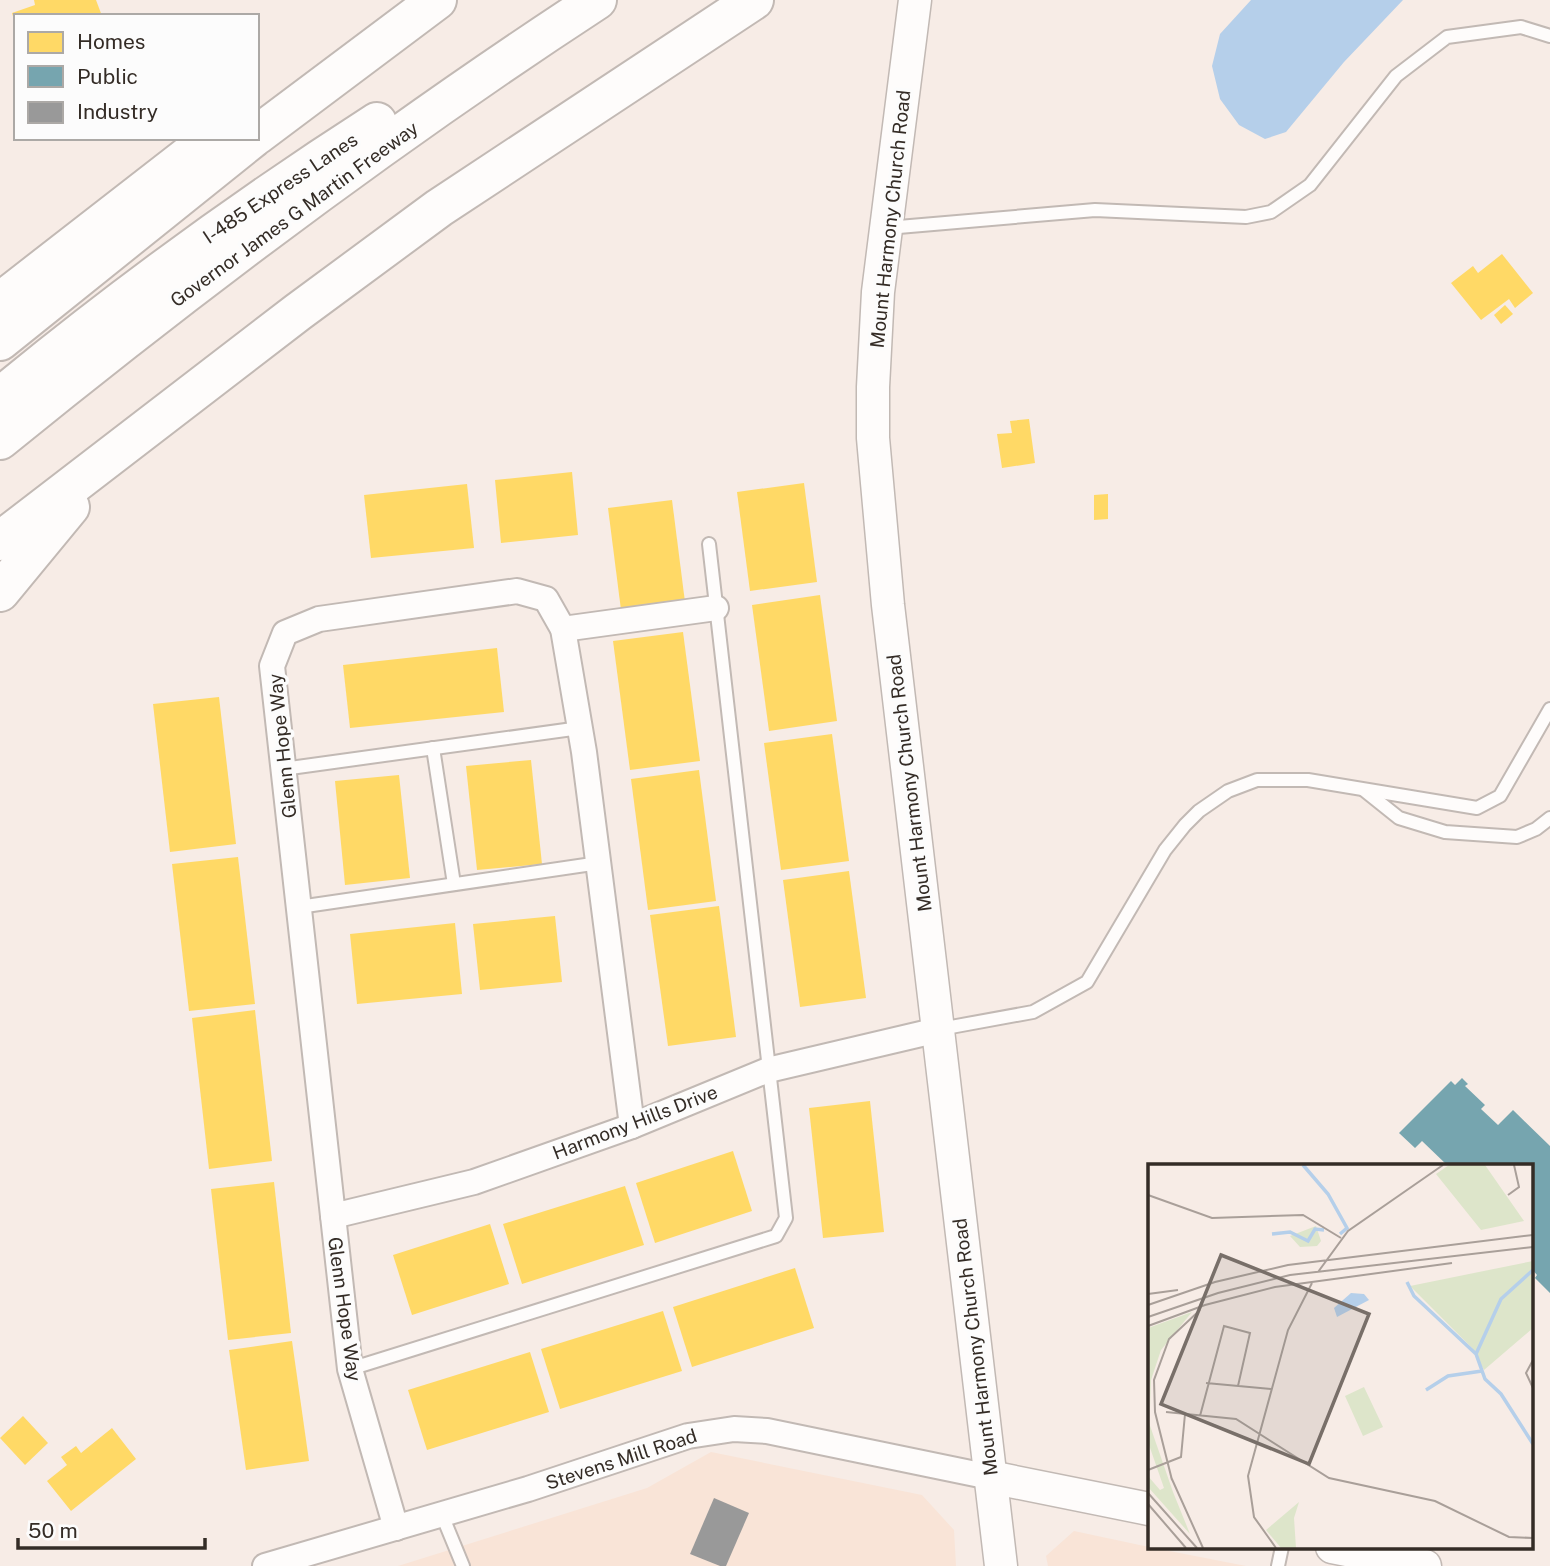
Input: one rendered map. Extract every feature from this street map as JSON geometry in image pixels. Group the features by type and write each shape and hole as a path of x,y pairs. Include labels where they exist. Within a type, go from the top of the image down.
{"highway":[{"path":"259,104 406,0"},
{"path":"259,134 437,0"},
{"name":"I-485 Express Lanes","path":"0,397 62,345 184,253 318,160 496,45 576,0"},
{"name":"Governor James G Martin Freeway","path":"0,440 105,355 264,234 402,133 597,0"},
{"path":"0,541 439,208 603,97 754,0"},
{"path":"0,299 208,140"},
{"path":"0,341 251,140"},
{"path":"0,592 69,508 156,421"}],"street":[{"name":"Mount Harmony Church Road","path":"915,0 878,292 873,438 888,605 1001,1566"},
{"name":"Glenn Hope Way","path":"396,1528 350,1369 272,666 285,633 319,618 517,591 547,599 564,629 580,727 632,1126"},
{"path":"564,629 716,608"},
{"name":"Harmony Hills Drive","path":"333,1216 474,1182 632,1126 768,1070 938,1030"},
{"name":"Stevens Mill Road","path":"265,1566 550,1482 678,1438 734,1429 798,1437 1148,1509"},
{"path":"1337,1548 1425,1566"}],"lane":[{"path":"887,228 1095,210 1246,217 1271,212 1310,185 1396,76 1447,37 1521,27 1550,36"},
{"path":"350,1369 776,1236 786,1218 709,544"},
{"path":"938,1030 1033,1012 1087,982 1165,850 1199,811 1228,792 1257,780 1308,780 1477,808 1500,796 1550,709"},
{"path":"284,769 580,727"},
{"path":"433,748 454,884"},
{"path":"1364,790 1399,818 1445,832 1517,837 1536,829 1550,818"},
{"path":"299,907 599,863"},
{"path":"442,1515 463,1566"},
{"path":"1278,1566 1282,1548"}],"shaded area":[{"path":"711,1452 922,1495 954,1530 956,1566 398,1566 647,1488"},
{"path":"1074,1531 1246,1566 1048,1566 1046,1556"}],"water":[{"path":"1251,0 1403,0 1344,62 1286,132 1265,139 1239,125 1220,99 1212,66 1220,34"}],"building: Homes":[{"path":"34,0 96,0 101,14 14,14 14,20 12,13 35,5"},
{"path":"1502,254 1533,293 1515,308 1509,299 1481,320 1451,283 1473,266 1478,273"},
{"path":"1505,305 1513,314 1501,324 1494,315"},
{"path":"1029,419 1035,463 1002,468 997,434 1012,433 1010,421"},
{"path":"572,472 578,535 501,543 495,480"},
{"path":"804,483 817,582 750,591 737,492"},
{"path":"467,484 474,548 371,558 364,495"},
{"path":"1108,494 1108,519 1094,520 1094,495"},
{"path":"672,500 685,602 621,610 608,508"},
{"path":"820,595 837,721 769,731 752,605"},
{"path":"683,632 700,761 630,770 613,641"},
{"path":"497,648 504,712 350,728 343,665"},
{"path":"219,697 236,844 170,852 153,704"},
{"path":"832,734 849,861 781,870 764,743"},
{"path":"531,760 542,864 477,870 466,766"},
{"path":"699,770 716,901 648,910 631,779"},
{"path":"399,775 410,878 345,885 335,781"},
{"path":"238,857 255,1004 189,1011 172,864"},
{"path":"849,871 866,998 800,1007 783,880"},
{"path":"719,906 736,1037 668,1046 650,915"},
{"path":"555,916 562,982 480,990 473,924"},
{"path":"455,923 462,994 357,1004 350,934"},
{"path":"255,1010 272,1161 209,1169 192,1018"},
{"path":"870,1101 884,1232 823,1238 809,1108"},
{"path":"733,1151 752,1211 655,1243 636,1183"},
{"path":"274,1182 291,1333 228,1340 211,1189"},
{"path":"625,1186 644,1245 522,1284 503,1224"},
{"path":"490,1224 509,1284 412,1315 393,1255"},
{"path":"795,1268 814,1328 692,1367 673,1307"},
{"path":"663,1311 682,1371 560,1409 541,1349"},
{"path":"292,1341 309,1461 246,1470 229,1350"},
{"path":"530,1352 549,1412 427,1450 408,1390"},
{"path":"23,1416 48,1443 25,1465 0,1438"},
{"path":"112,1428 136,1459 71,1511 47,1481 67,1465 61,1457 76,1446 81,1453"}],"building: Public":[{"path":"1462,1078 1468,1084 1465,1086 1485,1105 1481,1109 1498,1125 1513,1110 1550,1146 1550,1293 1535,1278 1537,1275 1532,1269 1532,1164 1446,1164 1422,1141 1415,1148 1399,1133 1451,1081 1455,1085"}],"building: Industry":[{"path":"714,1498 749,1513 726,1566 690,1554"}]}
